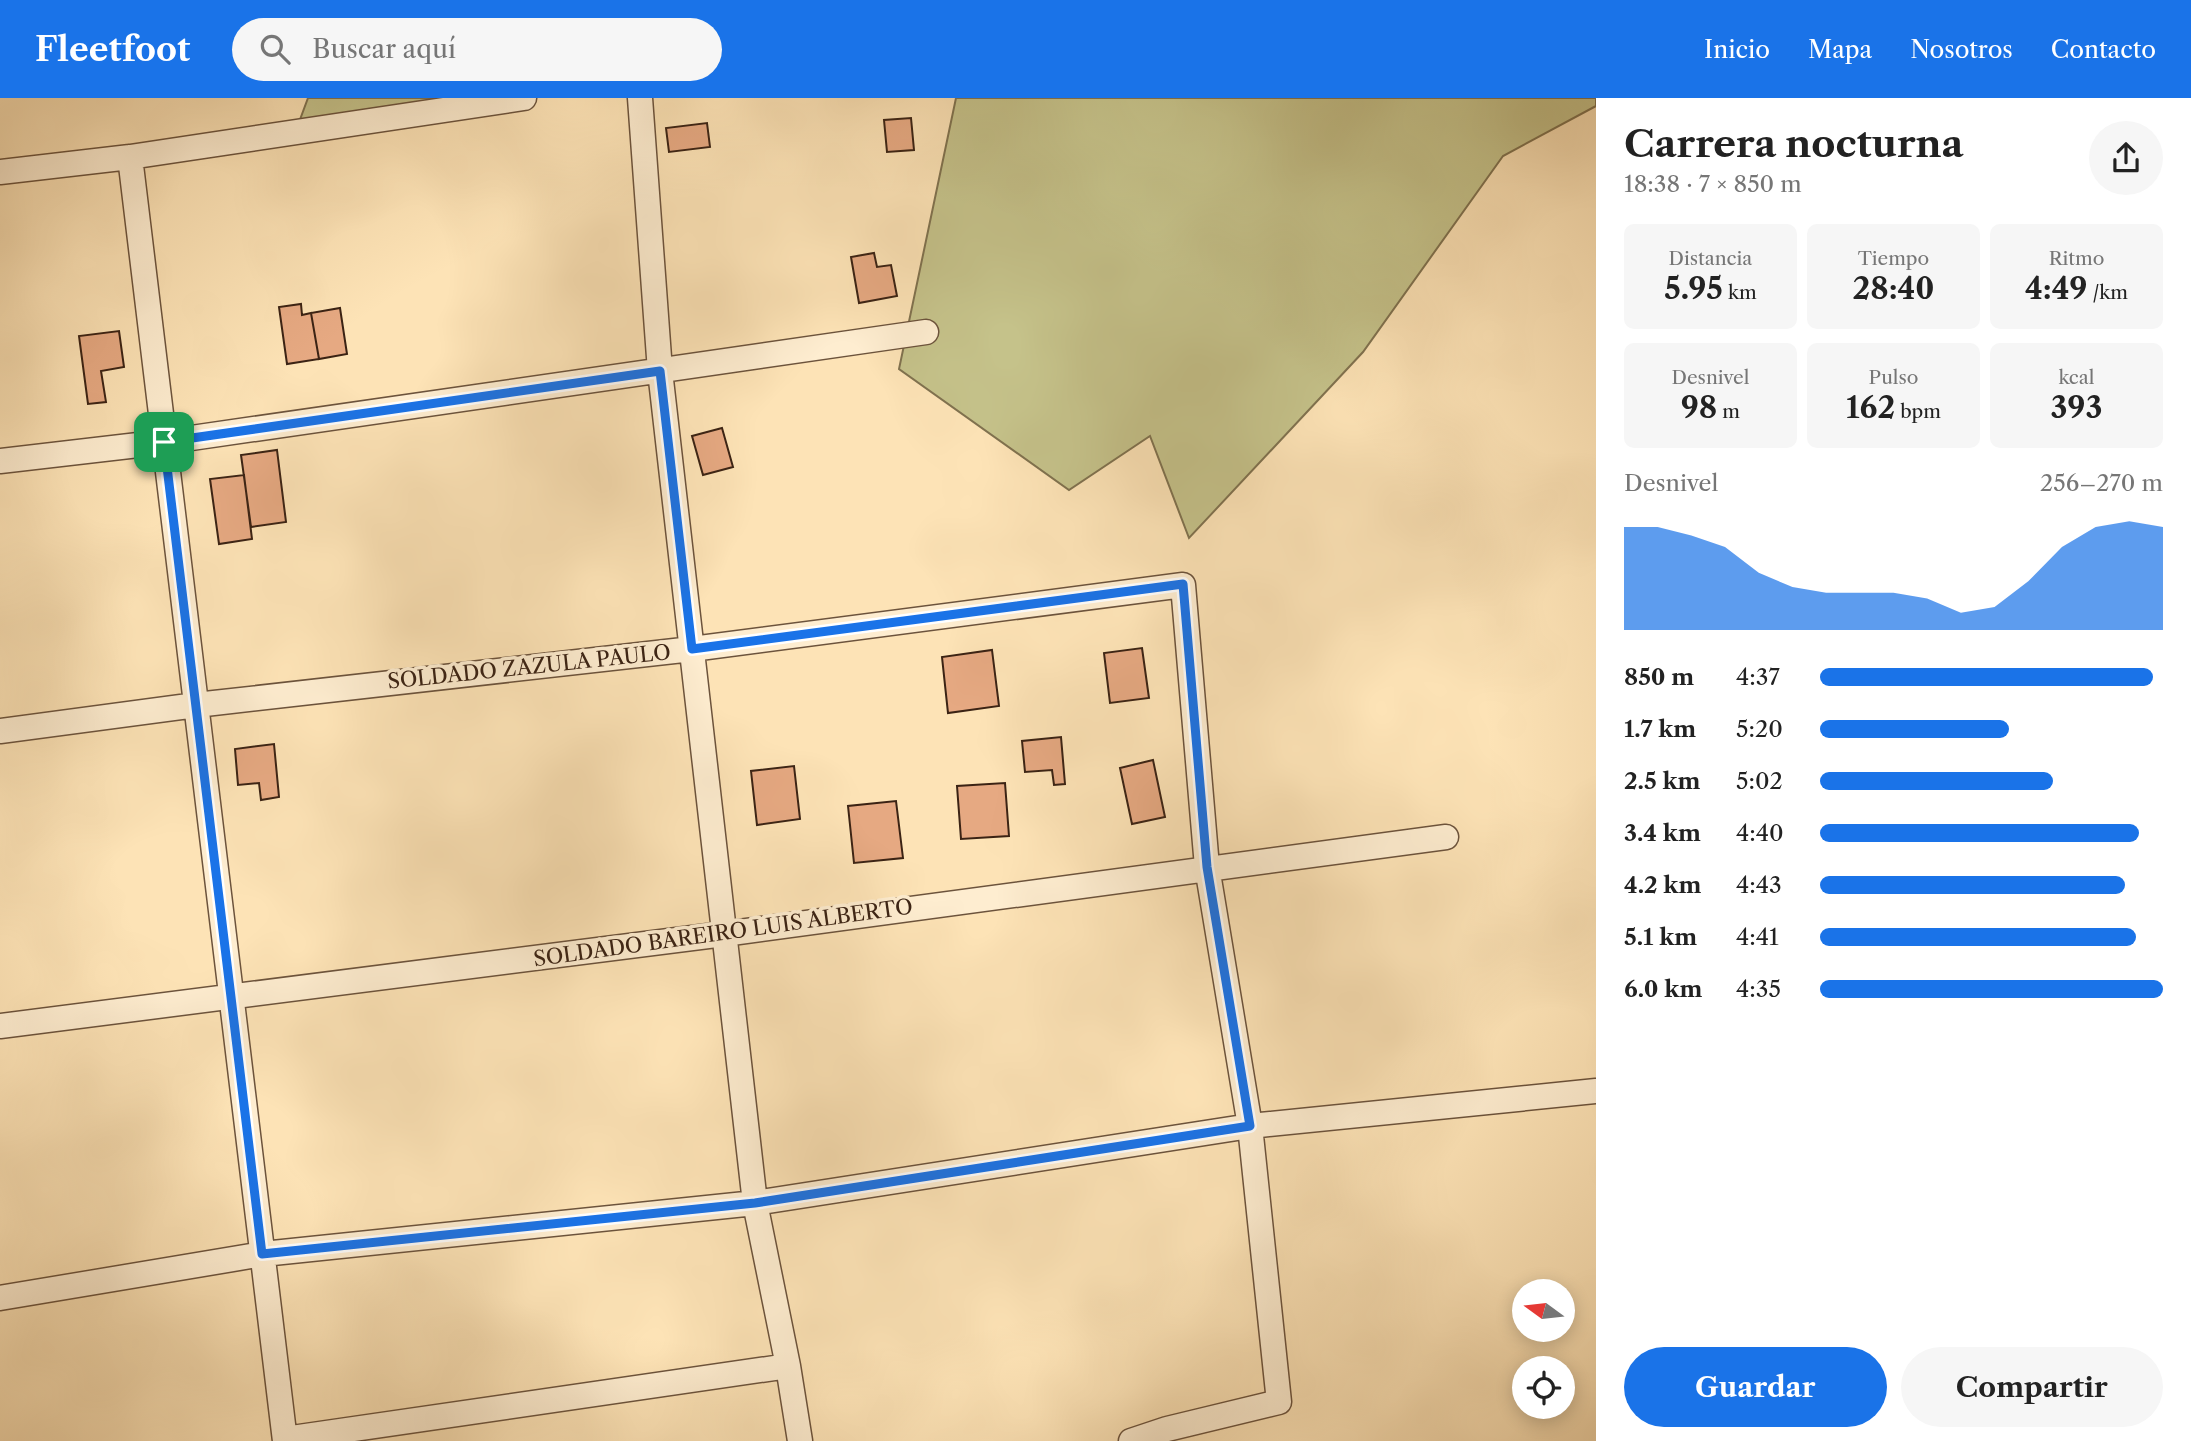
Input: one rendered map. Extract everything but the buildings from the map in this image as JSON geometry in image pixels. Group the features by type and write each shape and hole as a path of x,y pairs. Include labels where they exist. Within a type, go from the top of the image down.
{"street":[{"path":"0,172 130,158 524,98"},
{"path":"640,98 660,371 755,1203 788,1366 800,1441"},
{"path":"130,158 285,1440 788,1366"},
{"path":"0,461 164,442 926,332"},
{"name":"SOLDADO ZAZULA PAULO","path":"0,731 196,705 692,649 1183,584 1207,867"},
{"name":"SOLDADO BAREIRO LUIS ALBERTO","path":"0,1026 724,934 1446,837"},
{"path":"1131,1441 1167,1429 1279,1402 1250,1126 1207,867"},
{"path":"0,1298 262,1254 755,1203 1250,1126 1596,1091"}],"shaded area":[{"path":"308,98 493,98 298,125"},
{"path":"956,98 1596,98 1596,106 1503,156 1363,352 1189,538 1150,436 1069,490 899,369"}],"route":[{"path":"660,371 692,649 1183,584 1207,867 1250,1126 755,1203 262,1254 164,442 660,371"}]}
